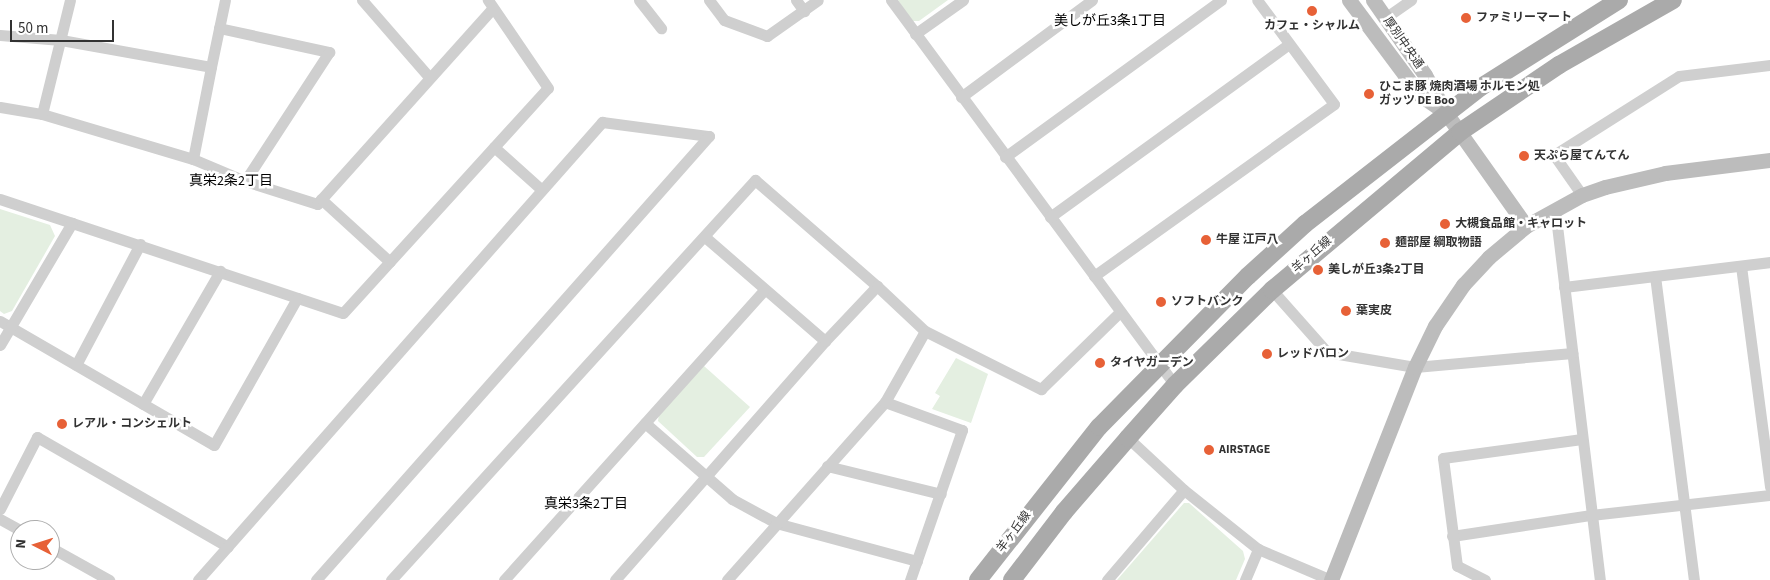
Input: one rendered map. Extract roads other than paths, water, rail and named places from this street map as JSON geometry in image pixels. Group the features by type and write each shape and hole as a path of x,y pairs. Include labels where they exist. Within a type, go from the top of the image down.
{"main road":[{"name":"羊ヶ丘線","path":"978,580 1052,484 1158,363 1305,224 1481,87 1619,0"},
{"name":"羊ヶ丘線","path":"1012,580 1064,512 1175,385 1272,290 1460,132 1559,65 1673,0"}],"street":[{"path":"42,114 70,0"},
{"path":"193,159 225,0"},
{"path":"362,0 429,77"},
{"path":"639,0 661,28"},
{"path":"709,0 724,20 767,36 818,0"},
{"path":"796,0 804,11"},
{"path":"891,0 1175,385"},
{"path":"915,34 963,0"},
{"path":"961,97 1092,0"},
{"path":"1005,157 1221,0"},
{"path":"1094,276 1334,104 1288,45 1257,0"},
{"name":"厚別中央通","path":"1349,0 1419,94 1446,113"},
{"name":"厚別中央通","path":"1373,0 1428,80 1446,113"},
{"path":"1386,18 1411,0"},
{"path":"0,108 42,114 193,159 246,180 317,204 429,77 490,4 548,88 343,313 0,199"},
{"path":"219,28 329,52 246,180"},
{"path":"0,35 61,40 211,67"},
{"path":"1050,217 1288,45"},
{"path":"1582,195 1554,155 1679,76 1770,65"},
{"path":"1446,113 1526,226"},
{"path":"198,580 602,122 709,136 316,580"},
{"path":"494,147 542,190"},
{"path":"1128,438 1184,490 1258,549 1331,580 1415,367 1435,326 1463,285 1526,226 1582,195 1625,180 1770,160"},
{"path":"391,580 755,180 877,286 925,331 1041,389 1120,312"},
{"path":"321,199 390,262"},
{"path":"1555,209 1600,580"},
{"path":"0,344 4,323 72,223"},
{"path":"705,237 825,341"},
{"path":"76,365 140,244"},
{"path":"1564,287 1770,262"},
{"path":"1741,266 1770,487"},
{"path":"143,404 220,271"},
{"path":"1655,276 1694,580"},
{"path":"615,580 825,341 877,286"},
{"path":"504,580 764,290"},
{"path":"1272,290 1327,352 1415,367 1572,353"},
{"path":"4,323 214,445 297,298"},
{"path":"727,580 885,402 925,331"},
{"path":"885,402 962,430 910,580"},
{"path":"645,422 732,499 776,523 917,560"},
{"path":"0,509 37,436 228,547"},
{"path":"1485,580 1457,566 1443,458 1582,439"},
{"path":"827,466 941,494"},
{"path":"1107,580 1184,490"},
{"path":"1452,536 1591,516 1770,495"},
{"path":"1246,580 1258,549"},
{"path":"60,553 109,580"}],"place":[{"name":"カフェ・シャルム","path":"1312,11"},
{"name":"ファミリーマート","path":"1466,18"},
{"name":"ひこま豚 焼肉酒場 ホルモン処 ガッツ DE Boo","path":"1369,94"},
{"name":"天ぷら屋てんてん","path":"1524,156"},
{"name":"大槻食品館・キャロット","path":"1445,224"},
{"name":"牛屋 江戸八","path":"1206,240"},
{"name":"麺部屋 綱取物語","path":"1385,243"},
{"name":"美しが丘3条2丁目","path":"1318,270"},
{"name":"ソフトバンク","path":"1161,302"},
{"name":"葉実皮","path":"1346,311"},
{"name":"レッドバロン","path":"1267,354"},
{"name":"タイヤガーデン","path":"1100,363"},
{"name":"レアル・コンシェルト","path":"62,424"},
{"name":"AIRSTAGE","path":"1209,450"}],"district":[{"name":"美しが丘3条1丁目","path":"1110,21"},
{"name":"真栄2条2丁目","path":"231,181"},
{"name":"真栄3条2丁目","path":"586,504"}]}
